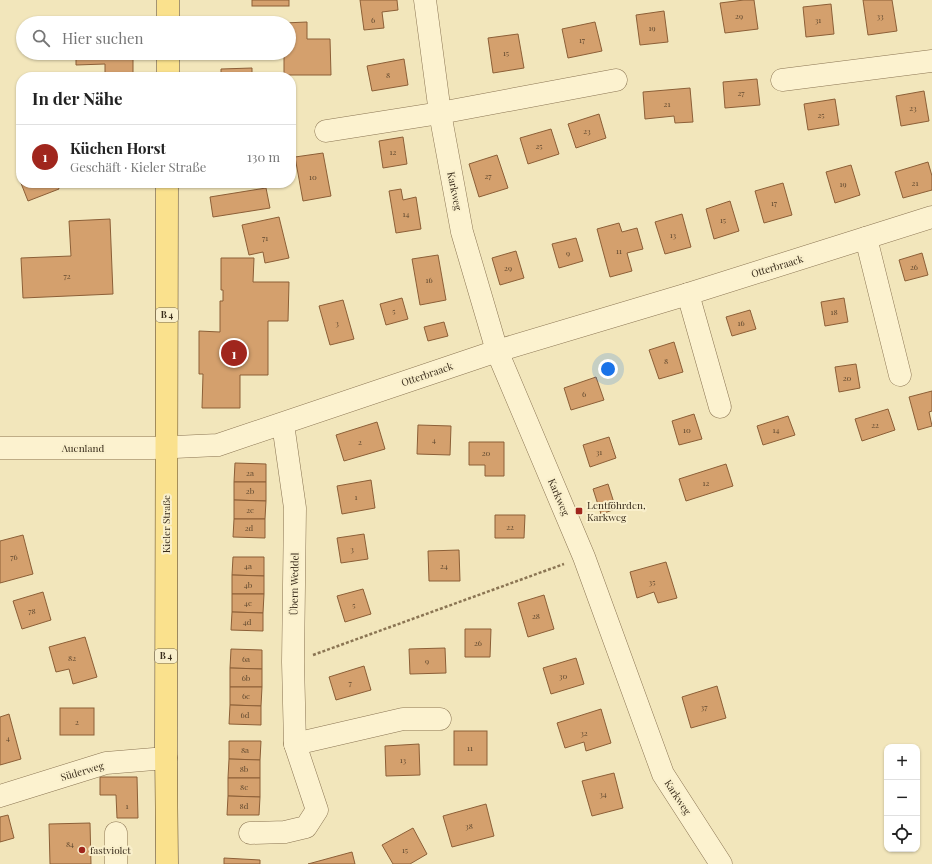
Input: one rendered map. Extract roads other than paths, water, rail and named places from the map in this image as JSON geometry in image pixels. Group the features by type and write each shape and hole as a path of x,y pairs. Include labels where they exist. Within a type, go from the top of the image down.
{"main road":[{"path":"168,0 168,16"},
{"path":"168,60 168,72"},
{"name":"Kieler Straße","path":"167,188 167,864"}],"street":[{"name":"Karkweg","path":"425,0 440,113 462,232 497,351 584,557 664,774 721,864"},
{"path":"782,80 932,61"},
{"path":"326,131 440,113 616,80"},
{"name":"Otterbraack","path":"166,448 218,445 497,351 688,294 932,217"},
{"path":"866,238 900,375"},
{"path":"688,294 720,407"},
{"name":"Übern Weddel","path":"250,833 285,832 306,827 317,810 295,744 293,662 295,508 283,424"},
{"name":"Auenland","path":"0,448 166,448"},
{"path":"295,744 402,719 440,719"},
{"name":"Süderweg","path":"0,796 106,763 166,758"},
{"path":"116,833 116,864"}],"place":[{"name":"Küchen Horst","path":"234,353"},
{"name":"Lentföhrden, Karkweg","path":"579,511"},
{"name":"fastviolet","path":"82,850"}]}
